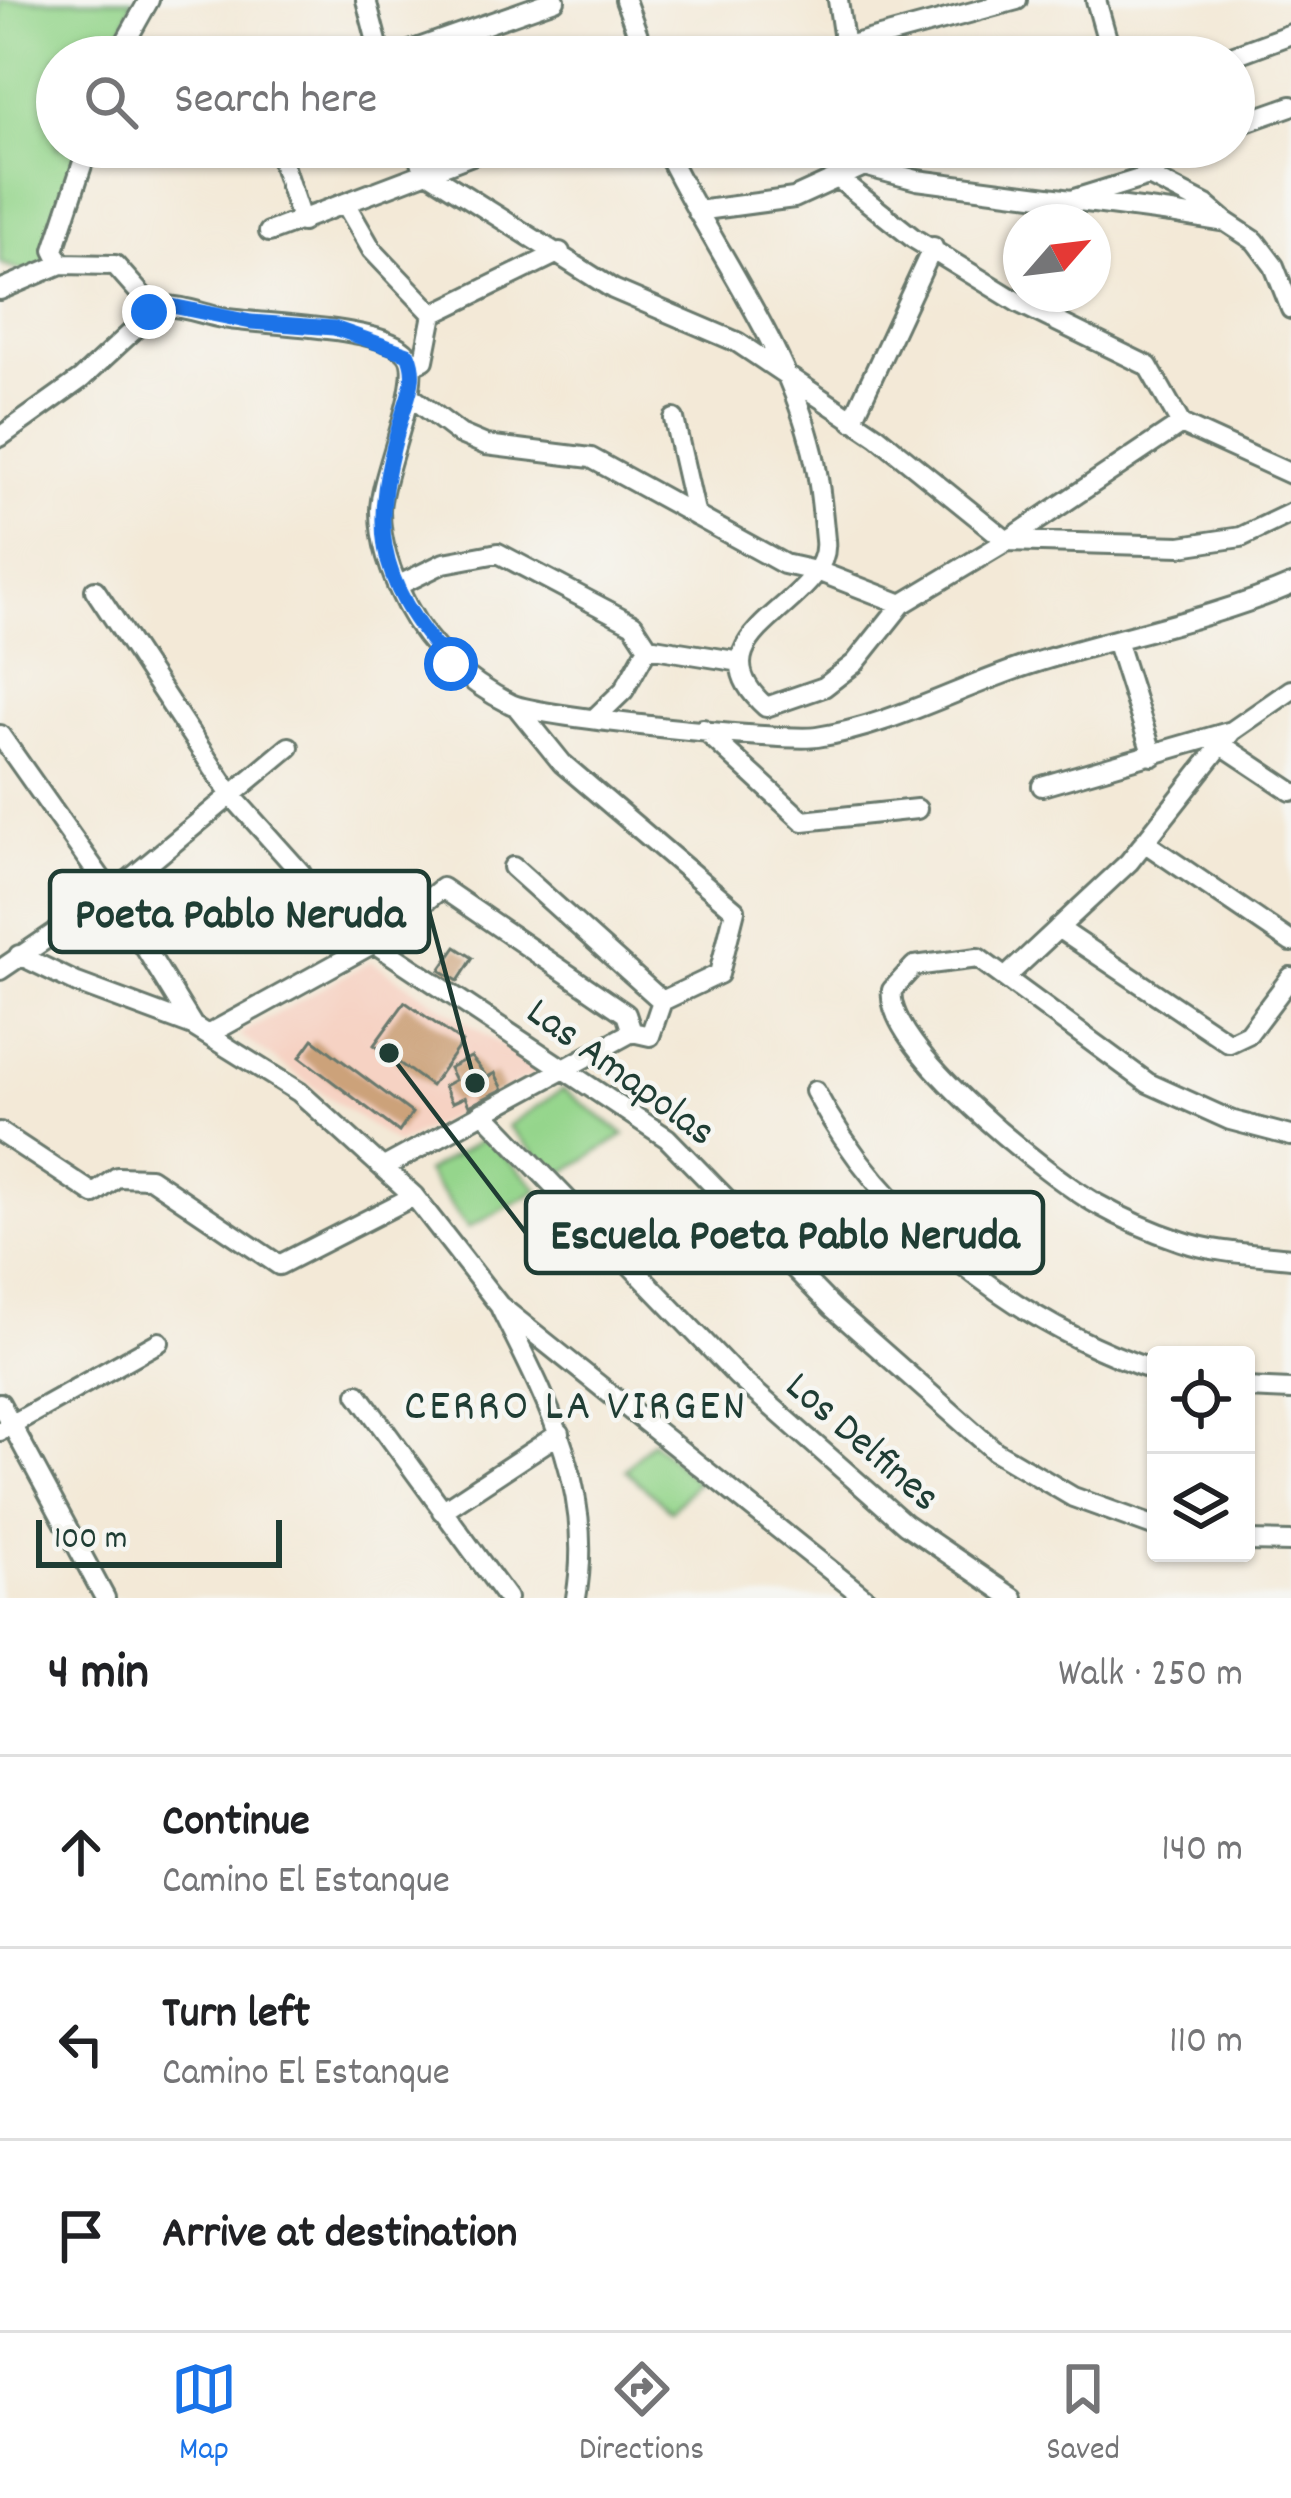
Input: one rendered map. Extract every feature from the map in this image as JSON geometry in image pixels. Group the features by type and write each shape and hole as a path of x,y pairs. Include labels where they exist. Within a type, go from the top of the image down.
{"street":[{"path":"129,36 149,0"},
{"path":"366,0 375,36"},
{"path":"453,36 555,0"},
{"path":"626,0 639,36"},
{"path":"838,0 844,36"},
{"path":"899,36 1017,0"},
{"path":"1096,0 1106,36"},
{"path":"1255,47 1291,34"},
{"path":"1255,119 1291,106"},
{"path":"61,264 54,250 81,168"},
{"path":"285,168 302,222"},
{"path":"425,168 613,289 737,342 852,421 1007,541 1220,542 1291,513"},
{"path":"269,232 441,168"},
{"path":"675,168 785,374 810,441 818,481 826,551 820,572 759,626 741,662 747,690 766,707 790,701 855,663 902,604 1007,541 1181,424"},
{"path":"697,211 794,198 839,179 850,168"},
{"path":"888,168 917,180 1226,222"},
{"path":"1074,200 1149,176 1158,168"},
{"path":"1149,176 1226,222 1266,253 1291,309"},
{"path":"839,179 913,238 1019,303 1148,366 1181,424 1291,474"},
{"path":"345,203 372,250 433,314"},
{"path":"852,421 933,247"},
{"path":"433,314 560,252"},
{"path":"0,290 61,264 115,265 153,308"},
{"path":"0,437 82,379 153,308 167,305 280,326 334,328 401,348 413,365 380,510 398,586 420,630 451,664 515,706 562,763 735,910 719,974 662,1000 650,1036 632,1032 386,1166"},
{"path":"413,365 424,360 433,314"},
{"path":"409,395 460,434 487,445 591,458 784,565 820,572 902,604"},
{"path":"674,419 696,516"},
{"path":"398,586 444,562 498,553 633,624 648,647 741,662"},
{"path":"515,706 793,740 852,731 1034,663 1117,643 1291,585"},
{"path":"95,590 230,795 301,873"},
{"path":"1117,643 1153,756"},
{"path":"596,717 624,690 648,647"},
{"path":"1006,977 1144,842 1227,738 1291,690"},
{"path":"703,729 803,821 917,809"},
{"path":"0,735 201,1030"},
{"path":"1042,786 1227,738"},
{"path":"1227,738 1291,791"},
{"path":"0,970 112,894 289,746"},
{"path":"1144,842 1291,941"},
{"path":"513,867 662,1000"},
{"path":"201,1030 374,943 442,888 626,1014 632,1032"},
{"path":"1058,928 1229,1043 1248,1034 1291,976"},
{"name":"Las Amapolas","path":"374,943 566,1067 689,1156 833,1308 971,1433 1072,1497 1147,1524"},
{"path":"19,955 77,983 201,1030 299,1092 414,1196 499,1305 560,1433 580,1520 576,1598"},
{"path":"1291,1136 1231,1120 1148,1083 972,957 914,966 895,982 892,1012 995,1128 1096,1204 1183,1242 1291,1258"},
{"path":"815,1091 868,1171 954,1255 1073,1336 1147,1367"},
{"name":"Los Delfines","path":"484,1112 737,1376 905,1524 1013,1598"},
{"path":"0,1132 94,1194 118,1177 150,1178 279,1264 414,1196"},
{"path":"499,1305 850,1595"},
{"path":"6,1428 159,1342"},
{"path":"541,1388 554,1371 574,1363"},
{"path":"1255,1388 1291,1390"},
{"path":"358,1394 507,1598"},
{"path":"0,1403 6,1428 105,1598"},
{"path":"442,1511 560,1433"},
{"path":"1255,1541 1291,1542"}],"shaded area":[{"path":"371,961 541,1071 397,1144 239,1035"}],"green space":[{"path":"0,0 133,0 120,36 36,36 36,168 76,168 39,277 0,263"},
{"path":"563,1089 625,1135 558,1176 508,1126"},
{"path":"486,1137 539,1190 468,1228 426,1172"},
{"path":"652,1441 697,1482 671,1511 625,1470"}],"building":[{"path":"456,947 473,958 458,981 440,970"},
{"path":"405,1002 462,1042 431,1086 374,1045"},
{"path":"313,1039 412,1113 399,1132 300,1057"},
{"path":"471,1057 487,1077 495,1073 503,1089 469,1106 465,1097 452,1103 444,1086 455,1080 449,1068"}],"place":[{"name":"Escuela Poeta Pablo Neruda","path":"389,1053"},
{"name":"Poeta Pablo Neruda","path":"475,1083"}],"district":[{"name":"CERRO LA VIRGEN","path":"576,1402"}],"route":[{"path":"149,312 167,305 280,326 334,328 408,354 414,380 381,496 381,525 389,566 404,601 420,630 451,664"}]}
